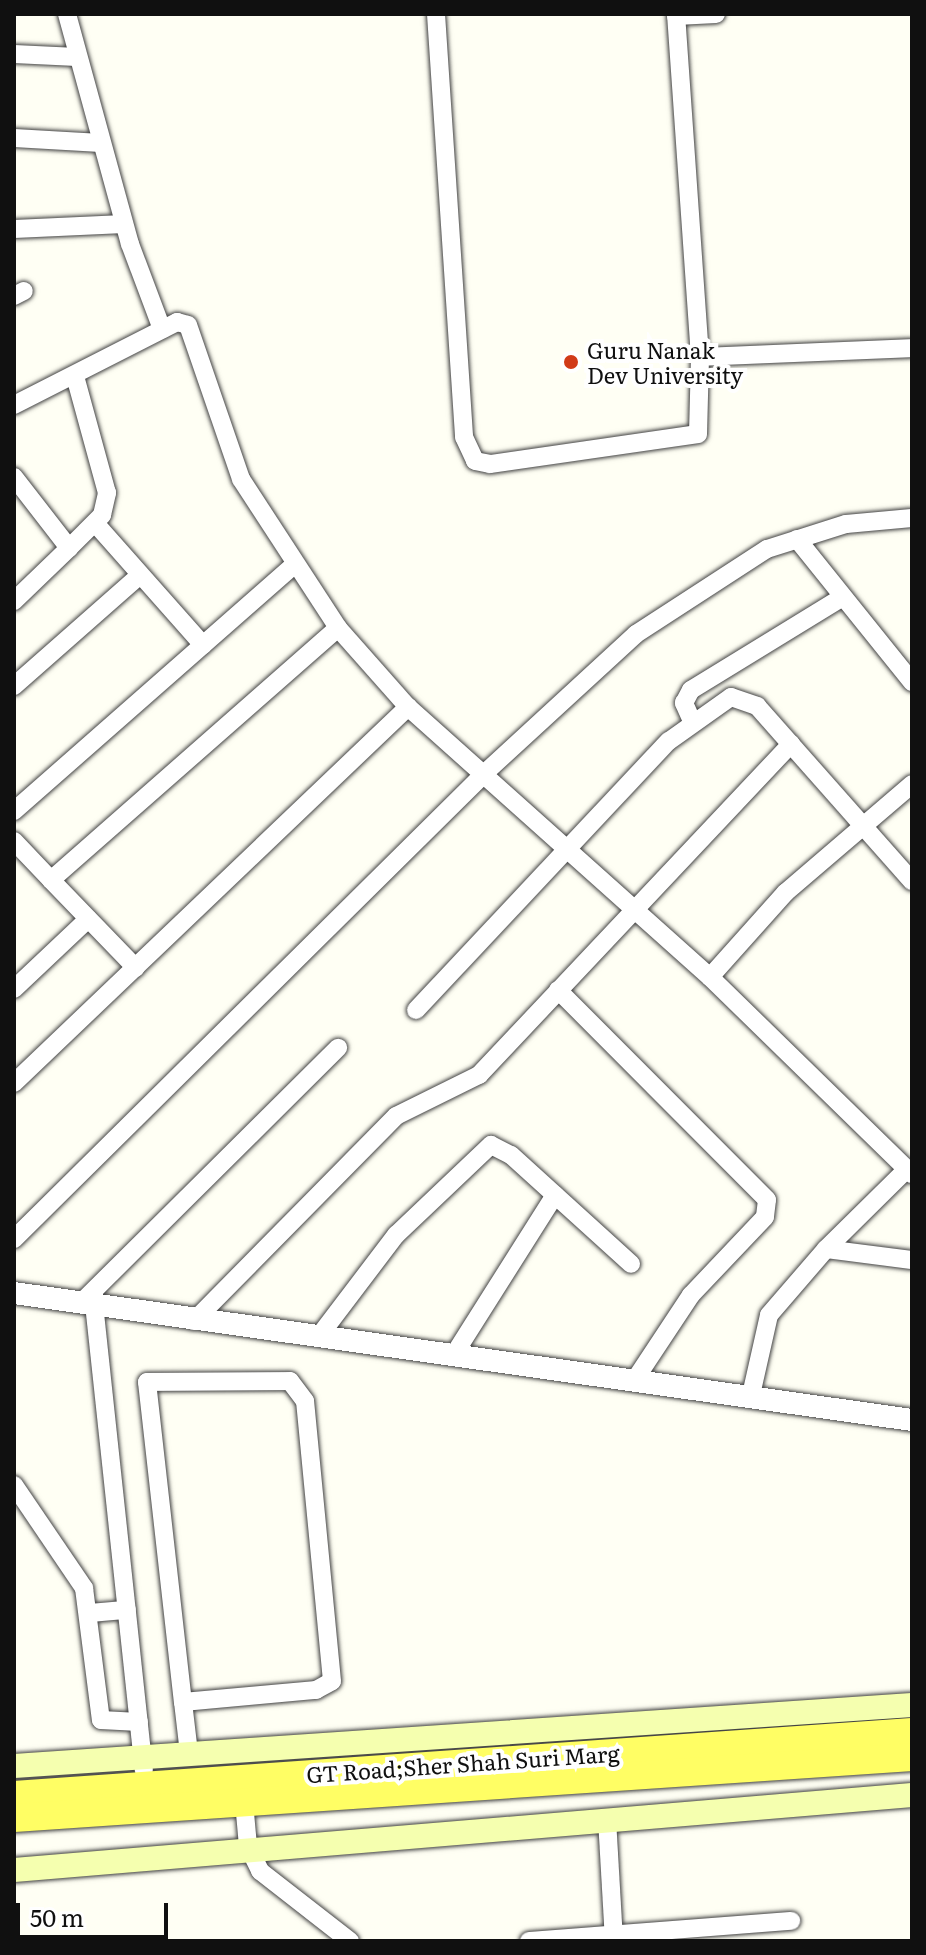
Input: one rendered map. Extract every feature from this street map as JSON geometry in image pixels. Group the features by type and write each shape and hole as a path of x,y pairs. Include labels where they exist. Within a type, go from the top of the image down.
{"main road":[{"path":"14,1766 912,1705"},
{"name":"GT Road;Sher Shah Suri Marg","path":"14,1795 912,1732"},
{"name":"GT Road;Sher Shah Suri Marg","path":"14,1818 912,1757"},
{"path":"14,1870 248,1846 912,1795"}],"street":[{"path":"67,14 124,224 162,329"},
{"path":"436,14 464,437 475,461 686,441 698,434 700,357 676,15 716,14"},
{"path":"14,54 77,57"},
{"path":"14,138 101,143"},
{"path":"14,229 124,224"},
{"path":"14,405 177,322 192,331 241,479 294,565 338,628 408,707 487,771 710,977 910,1171 826,1249 769,1315 751,1395"},
{"path":"700,357 912,348"},
{"path":"14,601 95,523 107,493 75,376"},
{"path":"14,477 69,548"},
{"path":"14,1239 487,771 636,634 745,561 797,539 846,524 912,518"},
{"path":"95,523 203,645"},
{"path":"797,539 841,598 912,682"},
{"path":"14,811 294,565"},
{"path":"14,686 140,575"},
{"path":"692,721 684,703 691,690 841,598"},
{"path":"51,880 338,628"},
{"path":"416,1010 692,721 741,697 791,744 912,881"},
{"path":"14,1083 408,707"},
{"path":"194,1321 396,1116 472,1081 791,744"},
{"path":"710,977 862,823 912,784"},
{"path":"14,841 136,968"},
{"path":"14,989 88,919"},
{"path":"558,990 767,1200 765,1217 691,1295 636,1378"},
{"path":"88,1303 338,1048"},
{"path":"320,1335 396,1235 483,1150 499,1147 631,1264"},
{"path":"455,1353 555,1195"},
{"path":"826,1249 912,1260"},
{"path":"14,1293 194,1321 636,1378 912,1420"},
{"path":"88,1303 127,1610 145,1786"},
{"path":"183,1702 316,1690 332,1681 305,1401 290,1381 147,1382 183,1702 189,1753"},
{"path":"14,1485 84,1588 90,1613 101,1720 139,1722"},
{"path":"90,1613 127,1610"},
{"path":"244,1802 248,1846 260,1871 350,1941"},
{"path":"607,1819 614,1938"},
{"path":"529,1941 614,1938 782,1922 760,1941"}],"place":[{"name":"Guru Nanak Dev University","path":"571,362"}]}
